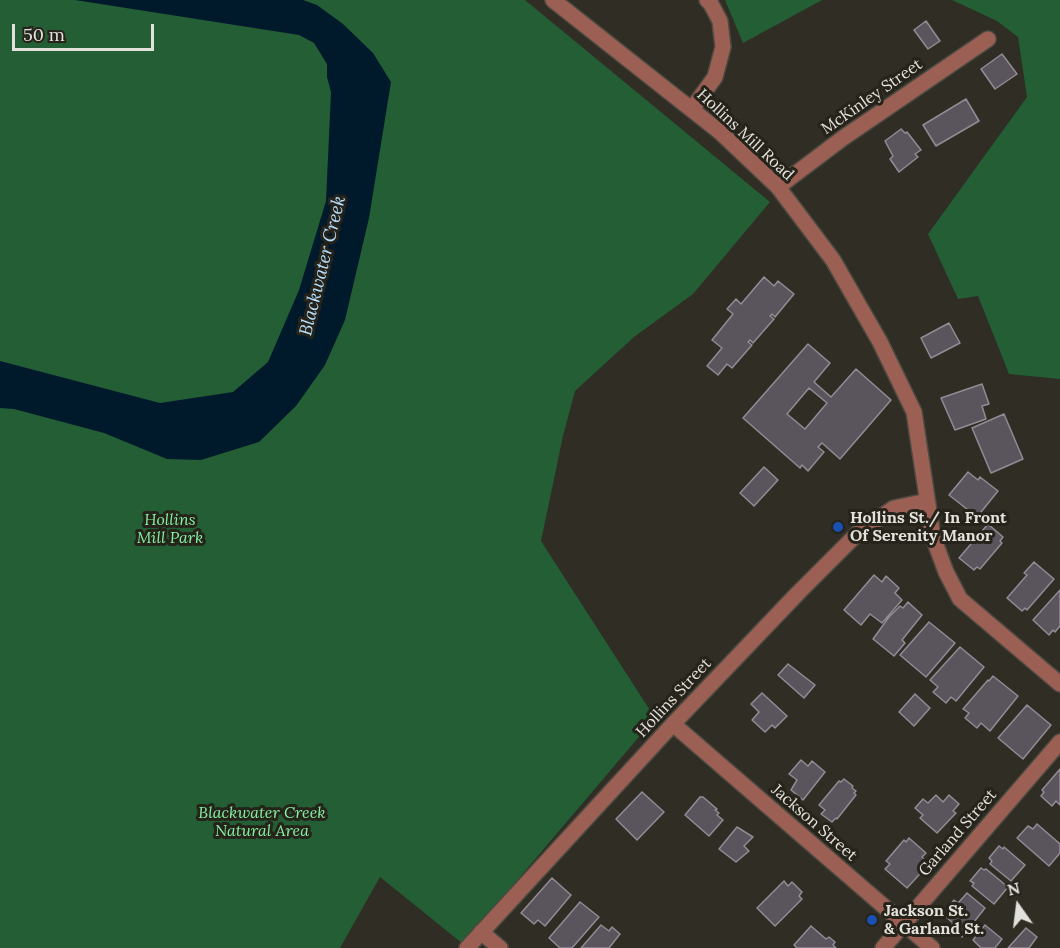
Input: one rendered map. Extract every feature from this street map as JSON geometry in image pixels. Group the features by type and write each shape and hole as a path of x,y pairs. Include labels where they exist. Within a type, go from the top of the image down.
{"street":[{"name":"Hollins Mill Road","path":"553,0 692,109 778,187 833,260 880,342 914,412 933,537 946,572 960,599 1060,684"},
{"path":"692,109 715,77 723,47 720,21 707,0"},
{"name":"McKinley Street","path":"778,187 843,138 988,39"},
{"name":"Hollins Street","path":"467,948 673,724 858,533 894,508 927,501"},
{"name":"Jackson Street","path":"673,724 932,948"},
{"name":"Garland Street","path":"883,948 1060,742"},
{"path":"482,932 500,948"}],"green space":[{"path":"0,0 525,0 770,202 693,294 634,337 575,391 541,541 655,718 463,944 380,877 340,948 0,948"},
{"path":"725,0 822,0 743,43"},
{"path":"952,0 1060,0 1060,379 1009,374 978,296 958,299 928,234 1027,97 1018,37 997,21"}],"water":[{"name":"Blackwater Creek","path":"75,0 303,0 317,5 343,24 373,53 391,82 369,218 345,320 325,365 296,406 259,442 201,460 167,459 104,433 14,409 0,408 0,361 160,403 233,392 268,362 299,290 326,201 331,92 327,77 327,64 314,43 299,35"}],"building":[{"path":"926,21 940,41 928,49 914,30"},
{"path":"1002,54 1017,74 995,89 981,69"},
{"path":"966,99 979,121 936,146 923,125"},
{"path":"901,129 907,132 921,150 915,154 918,157 899,172 890,159 893,156 885,141"},
{"path":"764,277 774,286 778,281 794,294 775,317 772,314 770,316 774,319 753,343 750,340 748,342 752,345 732,368 727,364 718,375 707,366 722,348 712,340 733,314 727,309 736,299 741,304"},
{"path":"949,323 960,343 931,358 921,338"},
{"path":"808,344 830,363 814,382 831,397 856,369 891,400 840,459 822,443 818,447 824,452 808,471 802,465 800,468 743,418","holes":["809,388 827,403 805,429 787,414"]},
{"path":"982,384 989,404 982,406 986,419 955,430 941,398"},
{"path":"1004,414 1023,459 991,473 972,428"},
{"path":"764,467 778,480 754,506 740,493"},
{"path":"968,472 978,480 980,477 998,491 977,517 949,495"},
{"path":"988,524 1003,537 1000,541 1002,543 980,569 977,567 974,570 959,558"},
{"path":"1034,562 1054,579 1027,610 1025,608 1022,611 1007,598 1027,575 1024,573"},
{"path":"874,575 882,582 886,576 899,588 895,593 902,600 882,623 870,614 861,625 844,610"},
{"path":"1060,590 1060,626 1049,635 1033,620"},
{"path":"908,602 922,615 902,640 905,643 894,656 873,639 889,617 900,606 903,608"},
{"path":"929,622 955,643 926,677 900,655"},
{"path":"960,647 984,667 956,701 951,697 946,703 933,692 938,687 930,680"},
{"path":"788,664 815,685 804,698 778,675"},
{"path":"993,676 1018,696 990,731 981,723 977,728 965,718 969,713 963,709"},
{"path":"762,693 787,716 775,728 772,725 765,732 752,720 759,712 751,704"},
{"path":"915,694 930,708 914,726 899,712"},
{"path":"1027,705 1051,725 1023,759 998,738"},
{"path":"801,760 808,766 812,761 825,772 803,800 791,790 797,780 789,774"},
{"path":"1060,769 1060,805 1056,801 1052,806 1041,796 1044,792 1042,790"},
{"path":"844,779 853,786 856,795 832,822 821,814 825,810 819,805 839,781"},
{"path":"642,792 664,812 637,840 616,819"},
{"path":"936,795 943,802 949,795 959,804 953,811 956,813 937,833 920,818 923,815 915,808 923,799 928,803"},
{"path":"700,797 717,809 715,810 719,813 717,815 723,820 709,836 685,815"},
{"path":"1037,824 1060,844 1060,853 1049,866 1017,838 1028,826 1033,829"},
{"path":"737,827 753,837 744,846 749,851 736,862 719,849"},
{"path":"909,838 926,853 922,857 928,865 907,888 885,869 890,864 886,861 904,840 906,842"},
{"path":"999,846 1003,849 1004,847 1025,865 1011,881 990,864 992,861 989,858"},
{"path":"981,868 986,869 1008,887 994,904 972,886 974,883 970,881"},
{"path":"552,878 571,895 545,926 538,920 534,924 521,913"},
{"path":"784,881 788,886 792,882 802,892 799,896 802,899 775,926 757,908"},
{"path":"967,893 985,908 962,937 950,927 953,923 946,917 951,911 948,908 954,900 958,903"},
{"path":"580,902 599,917 572,948 560,948 549,938"},
{"path":"601,925 609,931 612,927 620,934 609,948 581,948"},
{"path":"985,925 1002,939 995,948 981,948 973,940"},
{"path":"811,926 826,939 829,937 835,942 833,945 836,948 797,948 794,945"},
{"path":"1026,928 1037,937 1029,948 1008,948"}],"place":[{"name":"Hollins St./ In Front Of Serenity Manor","path":"838,527"},
{"name":"Jackson St. & Garland St.","path":"872,920"}],"park label":[{"name":"Hollins Mill Park","path":"170,529"},
{"name":"Blackwater Creek Natural Area","path":"262,822"}]}
